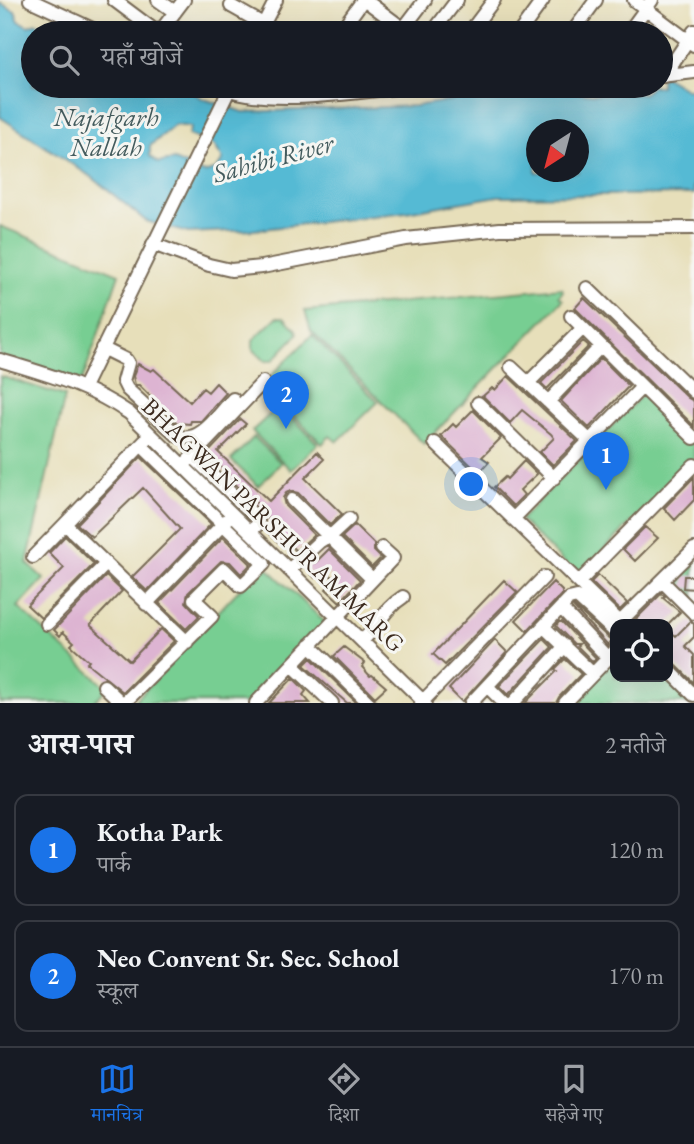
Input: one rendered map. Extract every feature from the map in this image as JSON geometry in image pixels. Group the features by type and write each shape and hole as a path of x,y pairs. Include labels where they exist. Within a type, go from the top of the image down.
{"street":[{"path":"114,0 142,21"},
{"path":"158,0 175,12"},
{"path":"168,21 184,0"},
{"path":"348,21 364,0 390,21"},
{"path":"411,21 425,0"},
{"path":"441,21 457,0"},
{"path":"477,21 494,0"},
{"path":"528,21 543,0"},
{"path":"581,21 596,0"},
{"path":"634,0 649,4 670,21"},
{"path":"36,1 76,21"},
{"path":"265,21 274,1"},
{"path":"637,21 649,4"},
{"path":"231,6 251,21"},
{"path":"673,24 692,39 673,63"},
{"path":"673,75 694,72"},
{"path":"84,387 222,98"},
{"path":"156,239 209,265 231,270 262,267 406,239 500,229 694,228"},
{"path":"587,288 694,392"},
{"path":"571,316 694,438"},
{"path":"528,383 583,328"},
{"path":"548,402 601,346"},
{"path":"102,348 126,360 128,363 123,381 127,389 184,439"},
{"name":"BHAGWAN PARSHURAM MARG","path":"0,360 84,387 104,396 129,413 250,532 269,559 289,570 423,702"},
{"path":"511,367 590,441"},
{"path":"183,466 263,382"},
{"path":"513,519 642,387"},
{"path":"171,454 184,439 197,436 233,399"},
{"path":"478,403 554,478"},
{"path":"33,557 151,435"},
{"path":"435,443 579,582 613,619"},
{"path":"104,687 123,703 212,616 194,598 224,569 241,586 269,559 222,525 141,445"},
{"path":"192,456 258,519 258,524 250,532"},
{"path":"579,582 694,465"},
{"path":"292,500 369,576"},
{"path":"146,604 232,514"},
{"path":"289,570 349,519"},
{"path":"65,524 187,642"},
{"path":"256,703 393,558 383,548"},
{"path":"626,619 694,549"},
{"path":"47,624 106,564"},
{"path":"423,702 544,577"},
{"path":"662,581 694,613"},
{"path":"362,641 374,629 388,607 403,597"},
{"path":"472,702 569,598 577,597 610,620"},
{"path":"561,608 610,652"},
{"path":"544,626 593,674"},
{"path":"310,645 369,703"},
{"path":"513,703 565,646"},
{"path":"565,703 610,656"},
{"path":"292,665 332,703"},
{"path":"673,674 694,695"},
{"path":"487,686 504,703"}],"green space":[{"path":"0,226 119,274 82,381 0,359"},
{"path":"562,288 559,296 563,300 424,444 311,331 305,311"},
{"path":"277,317 284,317 296,330 297,335 272,361 265,361 253,349 253,340"},
{"path":"312,335 378,402 337,442 330,436 322,444 263,384"},
{"path":"0,376 65,396 27,563 44,579 18,607 107,688 93,703 0,703"},
{"path":"643,394 694,444 694,460 578,576 520,520"},
{"path":"280,405 318,444 291,470 252,431"},
{"path":"254,437 281,463 258,486 231,460"},
{"path":"694,554 694,608 667,581"},
{"path":"263,564 326,623 250,703 133,703"},
{"path":"610,662 610,682 669,682 691,703 570,703"}],"water":[{"path":"0,3 15,11 21,22 21,98 202,98 243,112 415,106 466,98 673,98 673,81 686,89 694,89 694,194 498,196 406,212 254,230 188,233 146,221 93,178 0,117","holes":["175,125 191,127 188,135 214,145 223,159 217,169 204,173 174,160 158,163 150,156 150,146"]}],"building":[{"path":"584,298 694,401 694,426 575,308"},
{"path":"583,341 589,346 547,389 541,383"},
{"path":"601,358 629,386 589,428 561,401"},
{"path":"138,364 151,371 154,369 190,402 203,388 208,392 216,383 226,393 201,421 177,423 139,385 135,385 133,376"},
{"path":"508,376 577,441 553,465 540,452 554,438 551,434 522,410 510,423 483,396 492,388 495,390"},
{"path":"473,410 501,438 482,457 489,462 479,473 441,436 453,424 456,427"},
{"path":"240,419 246,424 218,452 269,501 317,452 324,459 305,478 342,514 330,525 298,493 286,493 283,498 285,506 314,535 296,551 286,541 278,542 265,529 271,523 263,509 231,481 233,479 211,457 208,459 205,456"},
{"path":"141,457 211,524 147,591 132,577 180,529 143,488 92,537 77,524"},
{"path":"524,461 537,474 520,490 524,495 513,506 494,487 505,477 507,479"},
{"path":"694,477 694,500 675,520 664,508"},
{"path":"355,525 374,544 374,551 381,558 372,567 342,537"},
{"path":"645,527 658,538 635,561 623,549"},
{"path":"65,536 94,564 41,618 27,605 64,568 49,553"},
{"path":"223,537 251,564 241,574 230,562 221,561 188,593 186,602 199,616 186,629 159,603"},
{"path":"329,549 360,580 340,602 326,589 335,580 324,569 315,578 305,567 313,560 315,563"},
{"path":"598,575 627,603 620,610 591,582"},
{"path":"106,576 122,591 90,625 130,661 161,629 174,641 123,692 87,663 89,661 71,645 74,642 63,632 60,636 54,630"},
{"path":"684,576 694,576 694,589 683,588"},
{"path":"504,580 517,592 445,665 433,654"},
{"path":"553,582 562,594 527,631 516,620"},
{"path":"661,594 680,612 673,619 636,619"},
{"path":"573,607 610,639 608,645"},
{"path":"691,621 694,624 694,637 685,646 694,655 694,683 673,662 673,634 676,636"},
{"path":"559,622 596,658 593,662 577,646 579,644 574,644 556,626"},
{"path":"544,639 552,647 508,695 499,686"},
{"path":"495,640 507,652 462,702 449,689"},
{"path":"344,647 365,663 362,667 370,676 386,687 375,697 334,656"},
{"path":"311,658 357,703 347,703 304,665"},
{"path":"565,659 581,674 556,703 525,703 557,671 555,669"},
{"path":"293,678 306,691 303,695 310,703 269,703"}],"place":[{"name":"Neo Convent Sr. Sec. School","path":"286,429"},
{"name":"Kotha Park","path":"606,490"}],"water label":[{"name":"Najafgarh Nallah","path":"106,132"},
{"name":"Sahibi River","path":"273,158"}]}
